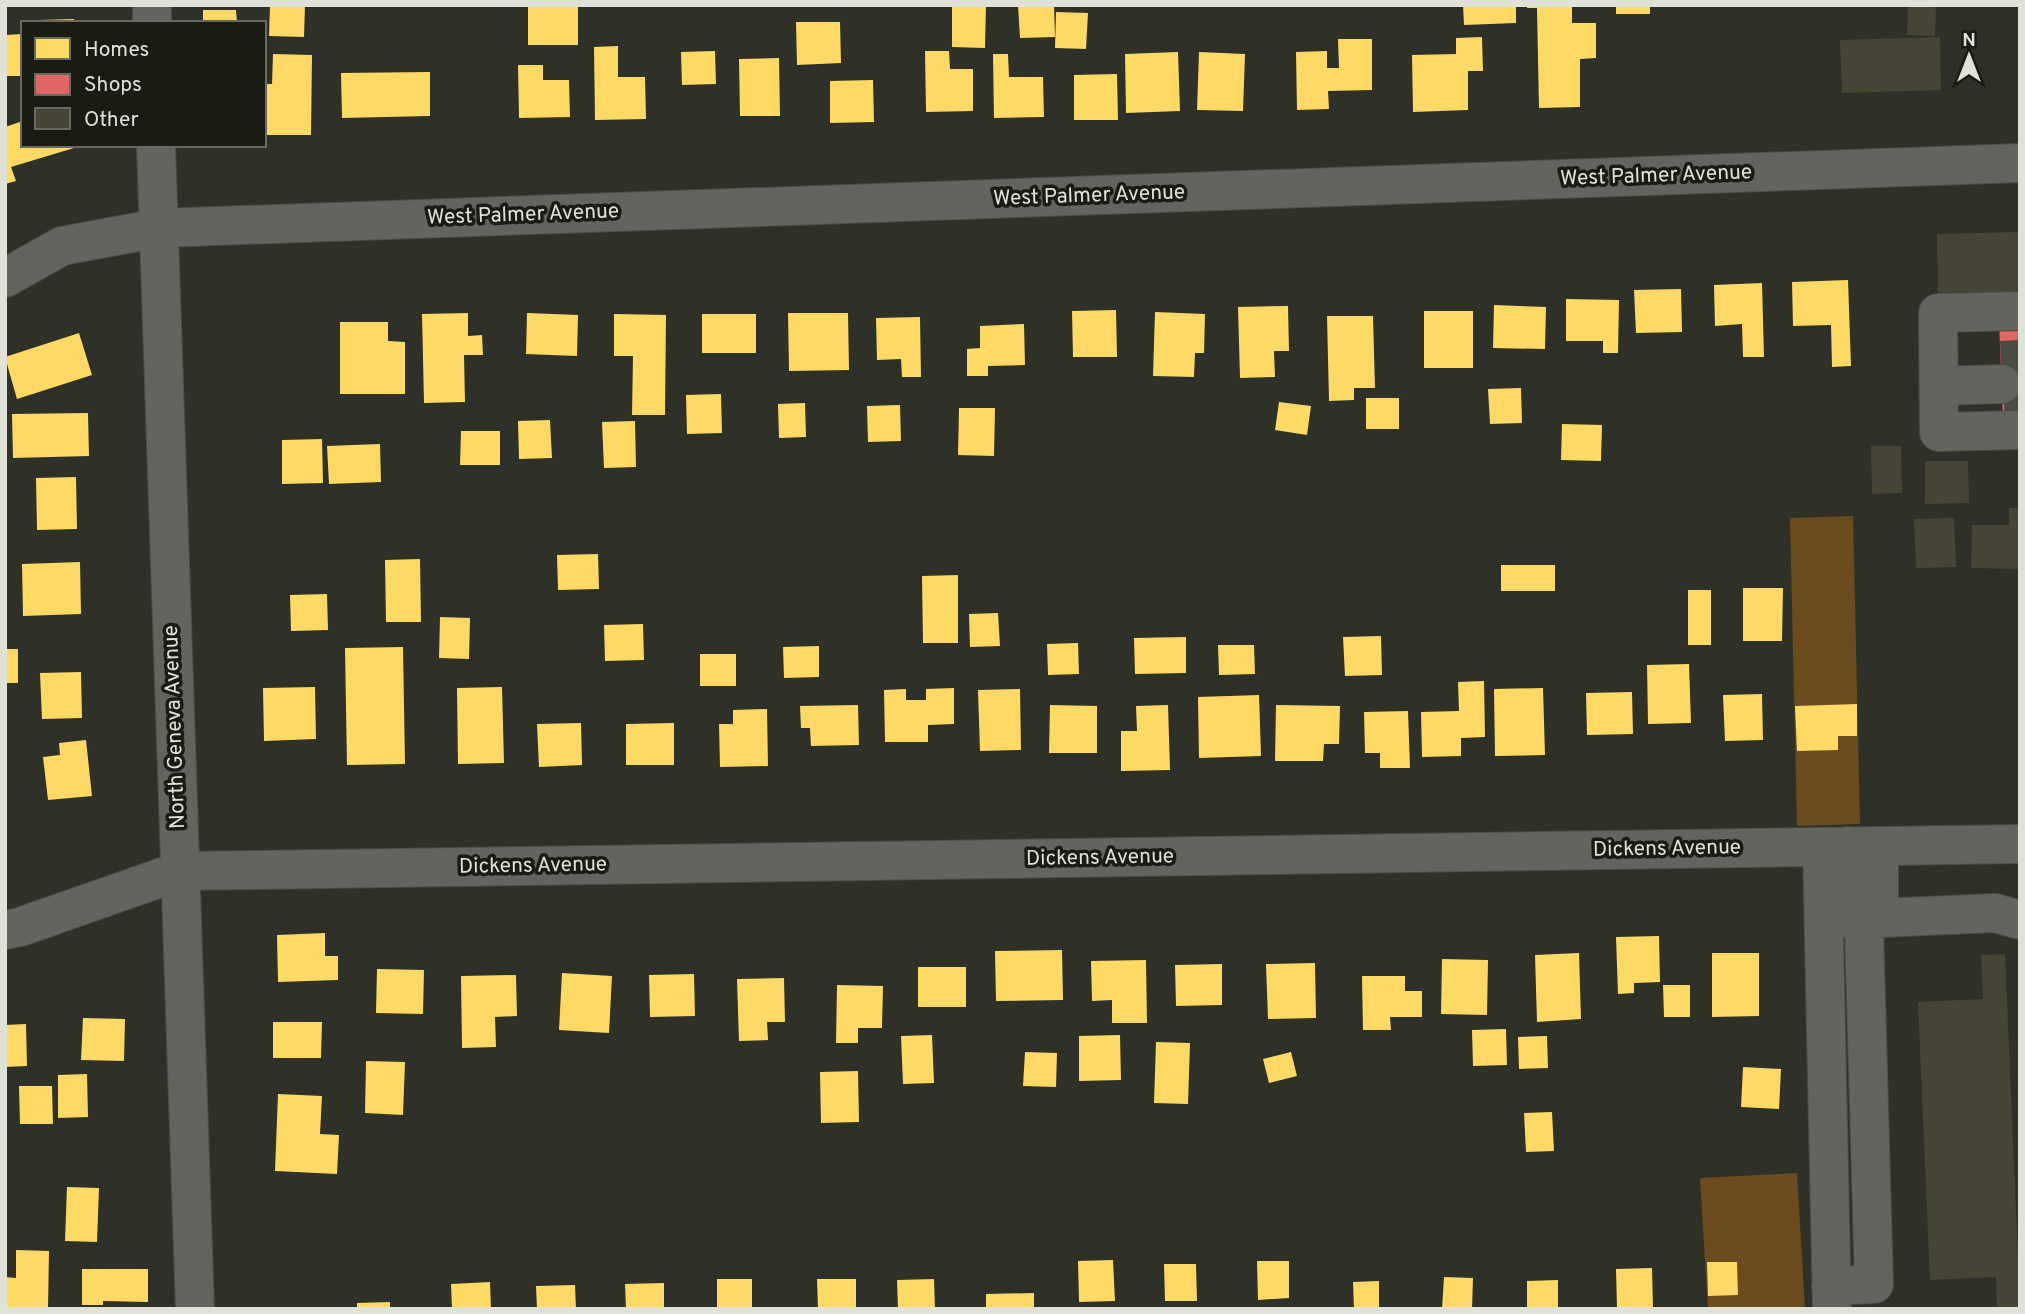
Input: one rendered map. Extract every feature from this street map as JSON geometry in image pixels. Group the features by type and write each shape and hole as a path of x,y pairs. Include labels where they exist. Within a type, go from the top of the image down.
{"street":[{"name":"North Geneva Avenue","path":"156,147 195,1309"},
{"name":"West Palmer Avenue","path":"5,278 62,246 159,228 2020,163"},
{"path":"2007,395 1939,432 1938,313 2020,311"},
{"path":"1939,384 2007,395"},
{"name":"Dickens Avenue","path":"5,930 180,871 2020,844"},
{"path":"1849,846 1851,919 1871,923 1995,913 2020,920"},
{"path":"1849,846 1832,1297 1874,1284 1871,923"}],"shaded area":[{"path":"1853,516 1860,824 1797,826 1790,518"},
{"path":"1797,1173 1805,1309 1708,1309 1700,1178"}],"building: Homes":[{"path":"270,5 305,5 304,37 269,36"},
{"path":"528,5 578,5 578,45 528,45"},
{"path":"952,5 986,5 985,48 952,47"},
{"path":"1018,5 1054,5 1055,37 1020,38"},
{"path":"1463,5 1516,5 1516,23 1464,25"},
{"path":"1527,5 1572,5 1572,23 1596,23 1596,58 1580,59 1580,107 1539,108 1537,8 1527,8"},
{"path":"1616,5 1650,5 1650,14 1616,14"},
{"path":"203,10 236,10 237,21 203,21"},
{"path":"1056,12 1088,13 1086,49 1055,48"},
{"path":"74,19 74,21 39,21"},
{"path":"796,22 840,22 841,63 797,65"},
{"path":"21,34 21,76 5,76 5,35"},
{"path":"1482,37 1483,71 1468,71 1468,110 1413,112 1412,55 1456,54 1456,38"},
{"path":"1338,39 1372,39 1372,90 1328,91 1329,109 1297,110 1296,52 1327,51 1327,68 1339,68"},
{"path":"618,46 618,77 645,77 646,119 595,120 594,47"},
{"path":"715,51 716,84 682,85 681,52"},
{"path":"925,51 949,51 950,69 973,69 973,111 926,112"},
{"path":"1178,52 1180,111 1126,113 1125,54"},
{"path":"1199,52 1245,54 1243,111 1197,110"},
{"path":"273,54 312,55 311,135 266,135 266,84 272,84"},
{"path":"993,54 1008,54 1009,77 1043,77 1044,117 994,118"},
{"path":"779,58 780,116 740,116 739,59"},
{"path":"518,65 543,65 543,80 569,80 570,117 519,118"},
{"path":"430,72 430,116 342,118 341,73"},
{"path":"1117,74 1118,120 1074,120 1074,75"},
{"path":"873,80 874,122 830,123 830,81"},
{"path":"21,122 21,147 74,148 11,167 16,181 5,184 5,127"},
{"path":"1848,280 1851,366 1832,367 1831,325 1793,326 1792,282"},
{"path":"1762,283 1764,357 1743,357 1742,324 1715,326 1714,285"},
{"path":"1681,289 1682,332 1636,333 1634,290"},
{"path":"1566,299 1619,300 1618,353 1603,353 1603,341 1566,341"},
{"path":"1494,305 1546,307 1545,349 1493,348"},
{"path":"1288,306 1289,351 1274,351 1275,377 1240,378 1238,307"},
{"path":"1116,310 1117,357 1073,357 1072,311"},
{"path":"1424,311 1473,311 1473,368 1424,368"},
{"path":"1155,312 1205,314 1204,353 1195,353 1194,377 1153,376"},
{"path":"468,313 468,336 482,335 483,355 464,355 465,402 424,403 422,314"},
{"path":"527,313 578,315 577,356 526,354"},
{"path":"788,313 848,313 849,370 789,371"},
{"path":"614,314 666,315 665,415 632,415 633,356 614,356"},
{"path":"702,314 756,314 756,353 702,353"},
{"path":"1327,316 1373,316 1375,388 1354,388 1354,400 1329,401"},
{"path":"920,317 921,377 902,377 901,359 877,360 876,318"},
{"path":"340,322 388,322 388,341 405,342 405,394 340,394"},
{"path":"1024,324 1025,365 988,366 988,376 967,376 967,349 980,348 980,326"},
{"path":"79,333 92,375 17,399 5,357"},
{"path":"1521,388 1522,423 1490,424 1488,389"},
{"path":"721,394 722,433 687,434 686,395"},
{"path":"1366,398 1399,398 1399,429 1366,429"},
{"path":"1279,402 1311,406 1307,435 1275,430"},
{"path":"805,403 806,437 779,438 778,404"},
{"path":"900,405 901,441 868,442 867,406"},
{"path":"959,408 995,408 994,456 958,455"},
{"path":"88,413 89,456 13,458 12,414"},
{"path":"550,420 552,458 519,459 518,421"},
{"path":"635,421 636,467 604,468 602,422"},
{"path":"1562,424 1602,425 1601,461 1561,460"},
{"path":"461,431 500,431 500,465 460,465"},
{"path":"322,439 323,483 282,484 282,440"},
{"path":"380,444 381,482 329,484 327,446"},
{"path":"76,477 77,529 37,530 36,478"},
{"path":"598,554 599,589 558,590 557,555"},
{"path":"420,559 421,622 386,622 385,560"},
{"path":"80,562 81,614 23,616 22,564"},
{"path":"1501,565 1555,565 1555,591 1501,591"},
{"path":"958,575 958,643 923,643 922,576"},
{"path":"1743,588 1783,588 1782,641 1743,641"},
{"path":"1688,590 1711,590 1711,645 1688,645"},
{"path":"327,594 328,630 291,631 290,595"},
{"path":"998,613 1000,646 970,647 969,614"},
{"path":"440,617 470,618 469,659 439,658"},
{"path":"643,624 644,660 605,661 604,625"},
{"path":"1381,636 1382,675 1345,676 1343,637"},
{"path":"1186,637 1186,673 1135,674 1134,638"},
{"path":"1078,643 1079,674 1048,675 1047,644"},
{"path":"1218,645 1254,645 1255,674 1219,675"},
{"path":"819,646 819,677 784,678 783,647"},
{"path":"403,647 405,764 347,765 345,648"},
{"path":"5,649 18,649 18,683 5,683"},
{"path":"700,654 736,654 736,686 700,686"},
{"path":"1689,664 1691,723 1648,724 1647,665"},
{"path":"81,672 82,718 42,719 40,673"},
{"path":"1484,681 1485,737 1461,738 1461,756 1422,757 1421,712 1459,711 1458,682"},
{"path":"315,687 316,739 264,741 263,688"},
{"path":"502,687 504,763 458,764 457,688"},
{"path":"954,688 954,724 928,725 928,742 885,742 884,690 906,689 906,700 926,700 926,689"},
{"path":"1543,688 1545,755 1495,756 1494,689"},
{"path":"1020,689 1021,750 980,751 978,690"},
{"path":"1632,692 1633,734 1587,735 1586,693"},
{"path":"1762,694 1763,740 1725,741 1723,695"},
{"path":"1259,695 1261,756 1199,758 1198,697"},
{"path":"1857,704 1857,736 1838,736 1838,750 1797,751 1795,706"},
{"path":"858,705 859,745 811,746 810,728 801,728 800,706"},
{"path":"1050,705 1097,706 1097,753 1049,753"},
{"path":"1168,705 1170,770 1121,771 1121,731 1137,731 1136,706"},
{"path":"1276,705 1340,706 1339,744 1324,744 1323,761 1275,761"},
{"path":"767,709 768,766 720,767 719,724 733,724 733,710"},
{"path":"1408,711 1410,768 1380,768 1380,753 1365,753 1364,712"},
{"path":"581,723 582,765 539,767 537,724"},
{"path":"674,723 674,765 626,765 626,724"},
{"path":"86,740 92,796 48,800 43,757 60,755 59,743"},
{"path":"325,933 325,956 338,956 338,980 278,982 277,935"},
{"path":"1659,936 1660,982 1634,983 1634,993 1618,994 1616,937"},
{"path":"1062,950 1063,1000 996,1001 995,951"},
{"path":"1579,953 1581,1019 1537,1022 1535,955"},
{"path":"1712,953 1759,953 1759,1016 1712,1017"},
{"path":"1442,959 1488,960 1487,1015 1441,1014"},
{"path":"1146,960 1147,1023 1112,1023 1112,1000 1092,1001 1091,961"},
{"path":"1315,963 1316,1018 1268,1019 1266,964"},
{"path":"1222,964 1222,1005 1176,1006 1175,965"},
{"path":"918,967 966,967 966,1007 918,1007"},
{"path":"377,969 424,970 423,1014 376,1013"},
{"path":"562,973 612,976 609,1033 559,1030"},
{"path":"694,974 695,1016 650,1017 649,975"},
{"path":"516,975 517,1016 495,1017 496,1047 462,1048 461,976"},
{"path":"1362,976 1405,976 1405,991 1422,991 1422,1017 1390,1017 1391,1030 1363,1030"},
{"path":"784,978 785,1022 767,1022 768,1040 739,1041 737,979"},
{"path":"837,985 883,986 882,1028 858,1028 858,1043 836,1043"},
{"path":"1663,985 1690,985 1690,1017 1664,1017"},
{"path":"83,1018 125,1019 124,1061 81,1060"},
{"path":"273,1022 322,1022 321,1058 273,1058"},
{"path":"26,1024 27,1066 5,1067 5,1025"},
{"path":"1506,1029 1507,1065 1473,1066 1472,1030"},
{"path":"932,1035 934,1083 903,1084 901,1036"},
{"path":"1120,1035 1121,1080 1079,1081 1079,1036"},
{"path":"1547,1036 1548,1068 1519,1069 1518,1037"},
{"path":"1156,1042 1190,1043 1188,1104 1154,1103"},
{"path":"1025,1052 1057,1053 1056,1087 1023,1086"},
{"path":"1291,1052 1297,1076 1269,1083 1263,1059"},
{"path":"366,1061 405,1062 403,1115 365,1113"},
{"path":"1743,1067 1781,1069 1779,1109 1741,1107"},
{"path":"858,1071 859,1122 821,1123 820,1072"},
{"path":"87,1074 88,1117 58,1118 58,1075"},
{"path":"19,1086 52,1086 53,1124 20,1124"},
{"path":"278,1094 322,1096 320,1134 339,1135 337,1174 275,1171"},
{"path":"1552,1112 1554,1151 1526,1152 1524,1113"},
{"path":"67,1187 99,1188 97,1242 65,1241"},
{"path":"16,1250 49,1251 48,1309 5,1309 5,1277 16,1278"},
{"path":"1113,1260 1115,1301 1079,1302 1078,1261"},
{"path":"1257,1261 1289,1261 1289,1298 1258,1300"},
{"path":"1707,1262 1737,1262 1738,1295 1708,1296"},
{"path":"1164,1264 1196,1264 1197,1301 1165,1301"},
{"path":"1652,1268 1653,1308 1617,1308 1616,1269"},
{"path":"82,1269 148,1269 148,1302 103,1301 103,1305 82,1305"},
{"path":"1444,1277 1473,1278 1472,1309 1442,1309"},
{"path":"717,1279 752,1279 752,1309 717,1309"},
{"path":"817,1279 856,1279 856,1309 818,1309"},
{"path":"934,1279 935,1309 898,1309 897,1280"},
{"path":"1558,1280 1558,1309 1527,1309 1527,1281"},
{"path":"1379,1281 1379,1309 1354,1309 1353,1282"},
{"path":"490,1282 491,1309 452,1309 451,1284"},
{"path":"664,1283 664,1309 626,1309 625,1284"},
{"path":"575,1285 576,1309 537,1309 536,1286"},
{"path":"1034,1293 1034,1309 986,1309 986,1294"},
{"path":"390,1302 390,1309 357,1309 357,1303"}],"building: Shops":[{"path":"2020,321 2020,419 2003,420 1999,322"}],"building: Other":[{"path":"1908,5 1936,5 1935,36 1907,35"},
{"path":"1940,37 1941,90 1842,93 1840,40"},
{"path":"2020,232 2020,293 1938,294 1937,234"},
{"path":"1871,446 1901,446 1902,493 1872,494"},
{"path":"1925,461 1968,461 1969,503 1925,504"},
{"path":"2009,508 2020,508 2020,569 1971,568 1972,525 2009,525"},
{"path":"1954,518 1956,567 1916,568 1914,519"},
{"path":"2005,954 2020,1309 1997,1309 1996,1277 1930,1280 1918,1002 1983,999 1981,955"}],"tunnel":[{"path":"2001,360 2020,359"},
{"path":"2004,406 2020,405"}]}
